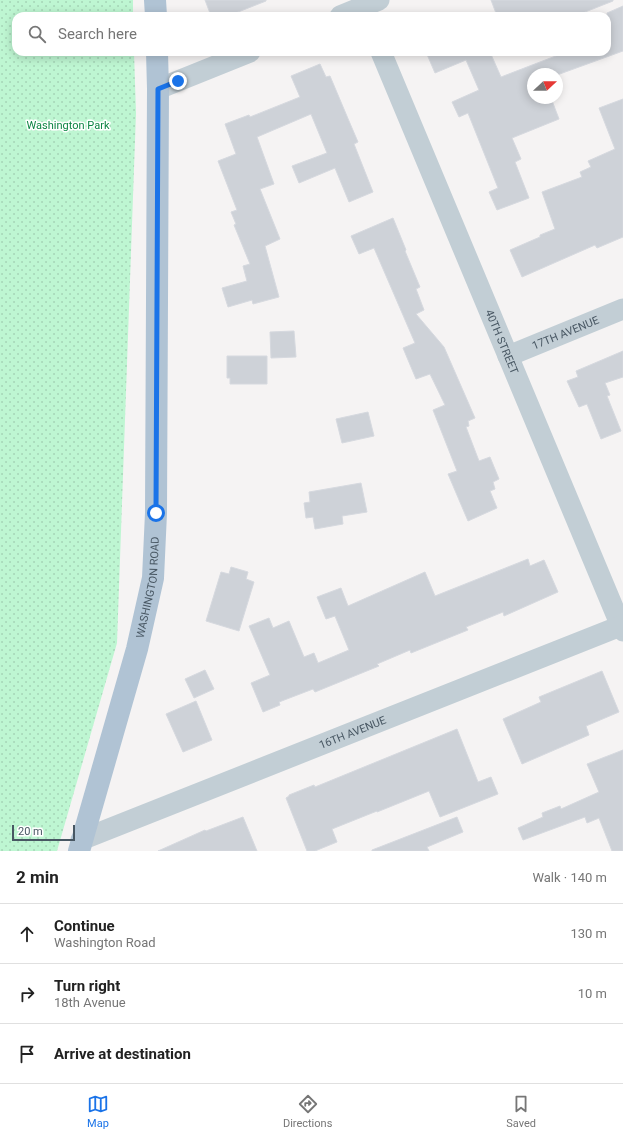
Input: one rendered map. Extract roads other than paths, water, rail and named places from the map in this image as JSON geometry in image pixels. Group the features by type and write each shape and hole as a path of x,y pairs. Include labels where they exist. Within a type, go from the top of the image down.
{"main road":[{"path":"156,0 156,12"},
{"name":"WASHINGTON ROAD","path":"80,846 137,649 154,578 156,505 157,56"}],"street":[{"path":"354,12 369,8"},
{"path":"158,89 240,56"},
{"name":"40TH STREET","path":"384,56 622,627"},
{"name":"17TH AVENUE","path":"508,356 623,309"},
{"name":"16TH AVENUE","path":"80,846 622,627"}],"park label":[{"name":"Washington Park","path":"68,125"}]}
